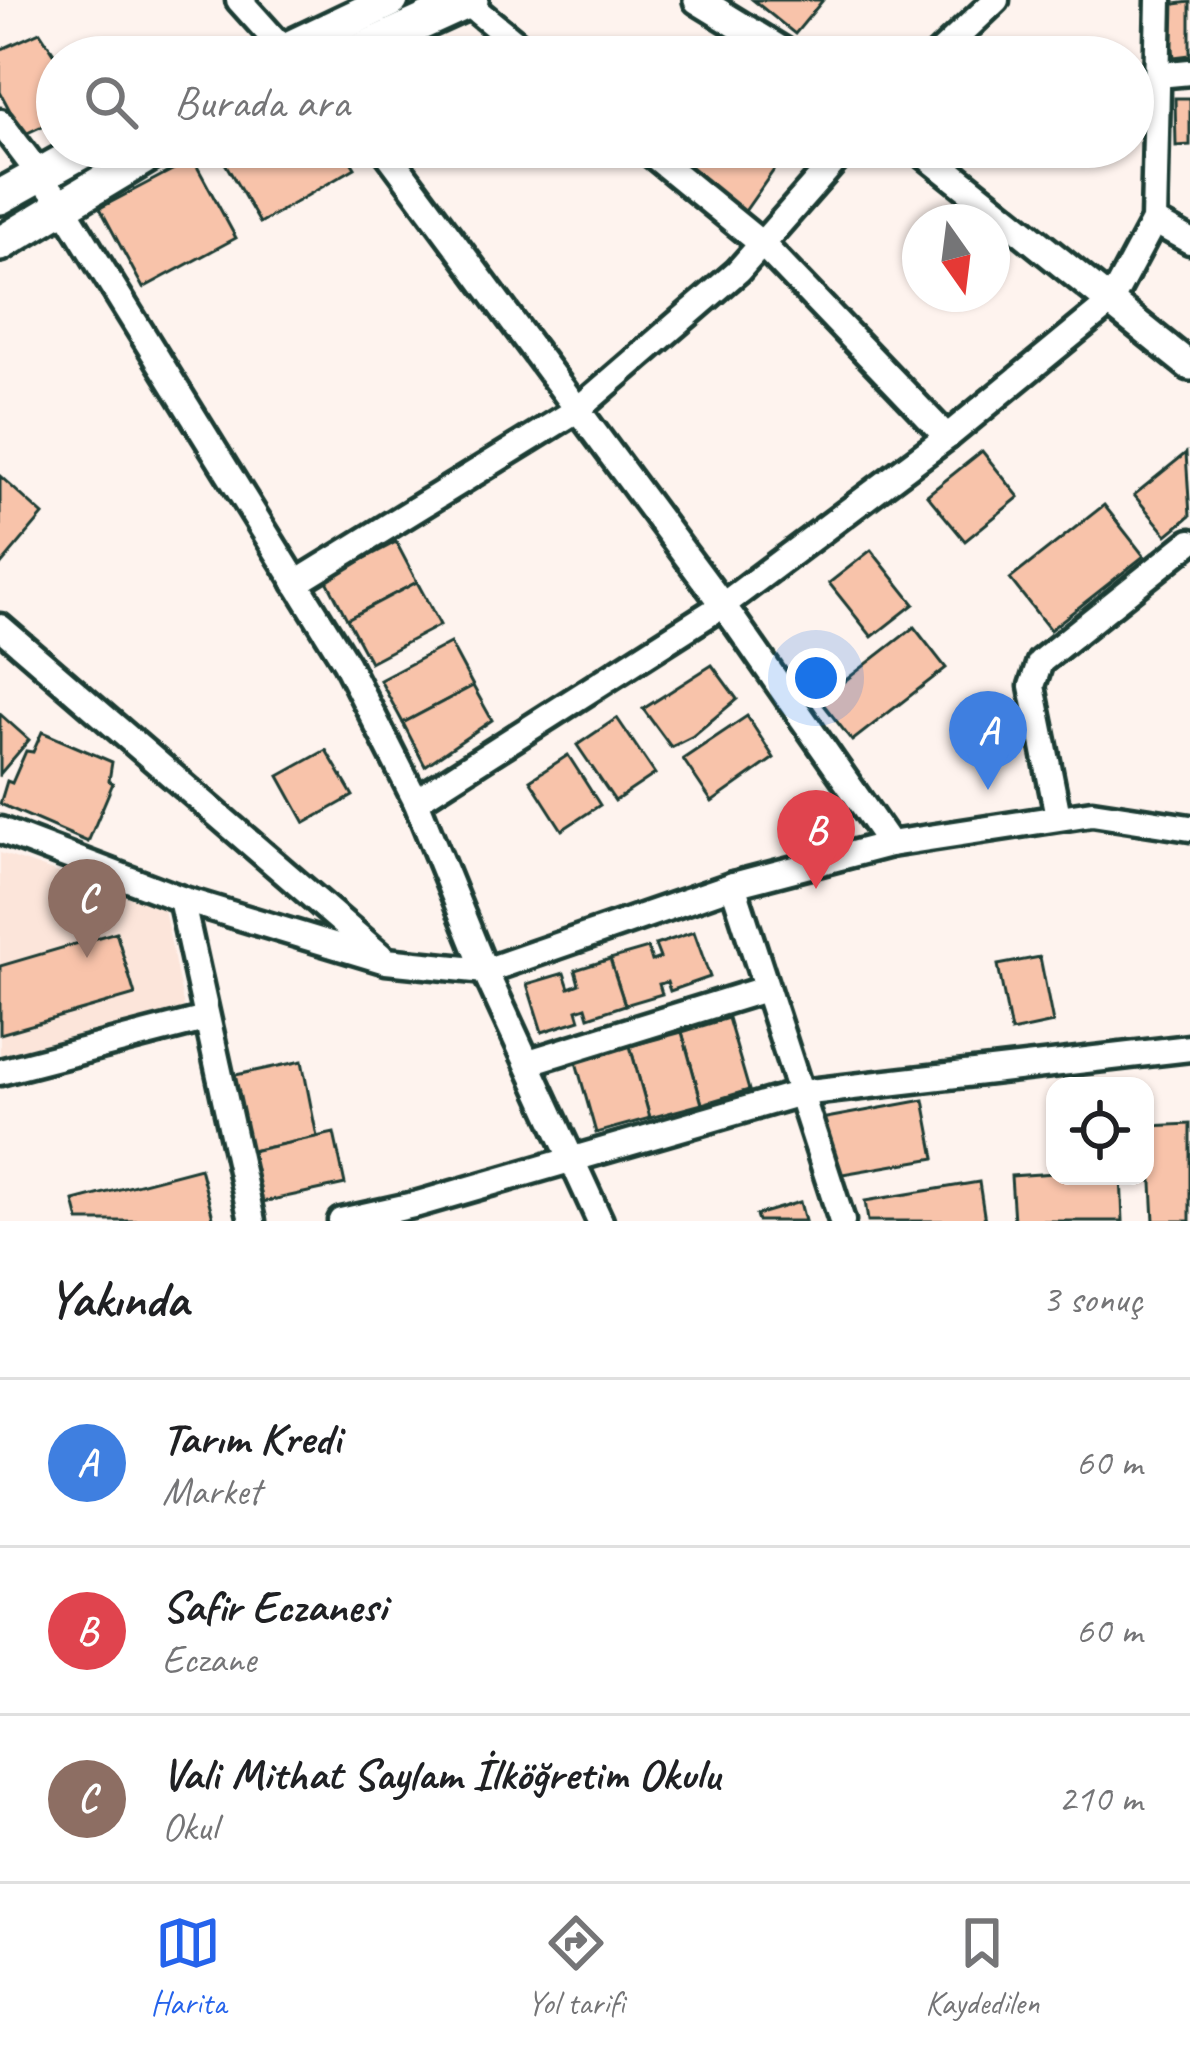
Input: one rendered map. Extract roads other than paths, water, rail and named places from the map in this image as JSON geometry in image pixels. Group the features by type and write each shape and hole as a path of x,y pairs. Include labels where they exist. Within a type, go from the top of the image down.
{"main road":[{"path":"316,36 391,0"},
{"path":"392,36 469,1"},
{"path":"0,197 47,168"},
{"path":"0,244 124,168"}],"street":[{"path":"239,0 265,36"},
{"path":"698,0 760,36"},
{"path":"721,0 740,22"},
{"path":"958,36 996,0"},
{"path":"416,801 723,605 947,437 1110,303 1154,221 1159,0"},
{"path":"469,1 509,36"},
{"path":"1158,75 1190,72"},
{"path":"0,122 61,203 346,663 416,801 485,971 599,1221"},
{"path":"398,168 723,605 890,844"},
{"path":"669,168 763,245 947,437"},
{"path":"296,583 577,410 666,338 763,245 829,168"},
{"path":"943,168 1190,366"},
{"path":"1154,221 1190,241"},
{"path":"1058,816 1032,686 1040,662 1190,542"},
{"path":"0,627 386,961"},
{"path":"0,830 182,899 386,961 485,971 733,885 890,844 1092,814 1190,828"},
{"path":"733,885 842,1221"},
{"path":"182,899 252,1221"},
{"path":"529,1062 765,989"},
{"path":"0,1072 205,1019"},
{"path":"341,1221 800,1093 1190,1048"}],"place":[{"name":"Tarım Kredi","path":"988,790"},
{"name":"Safir Eczanesi","path":"816,889"},
{"name":"Vali Mithat Saylam İlköğretim Okulu","path":"87,958"}]}
